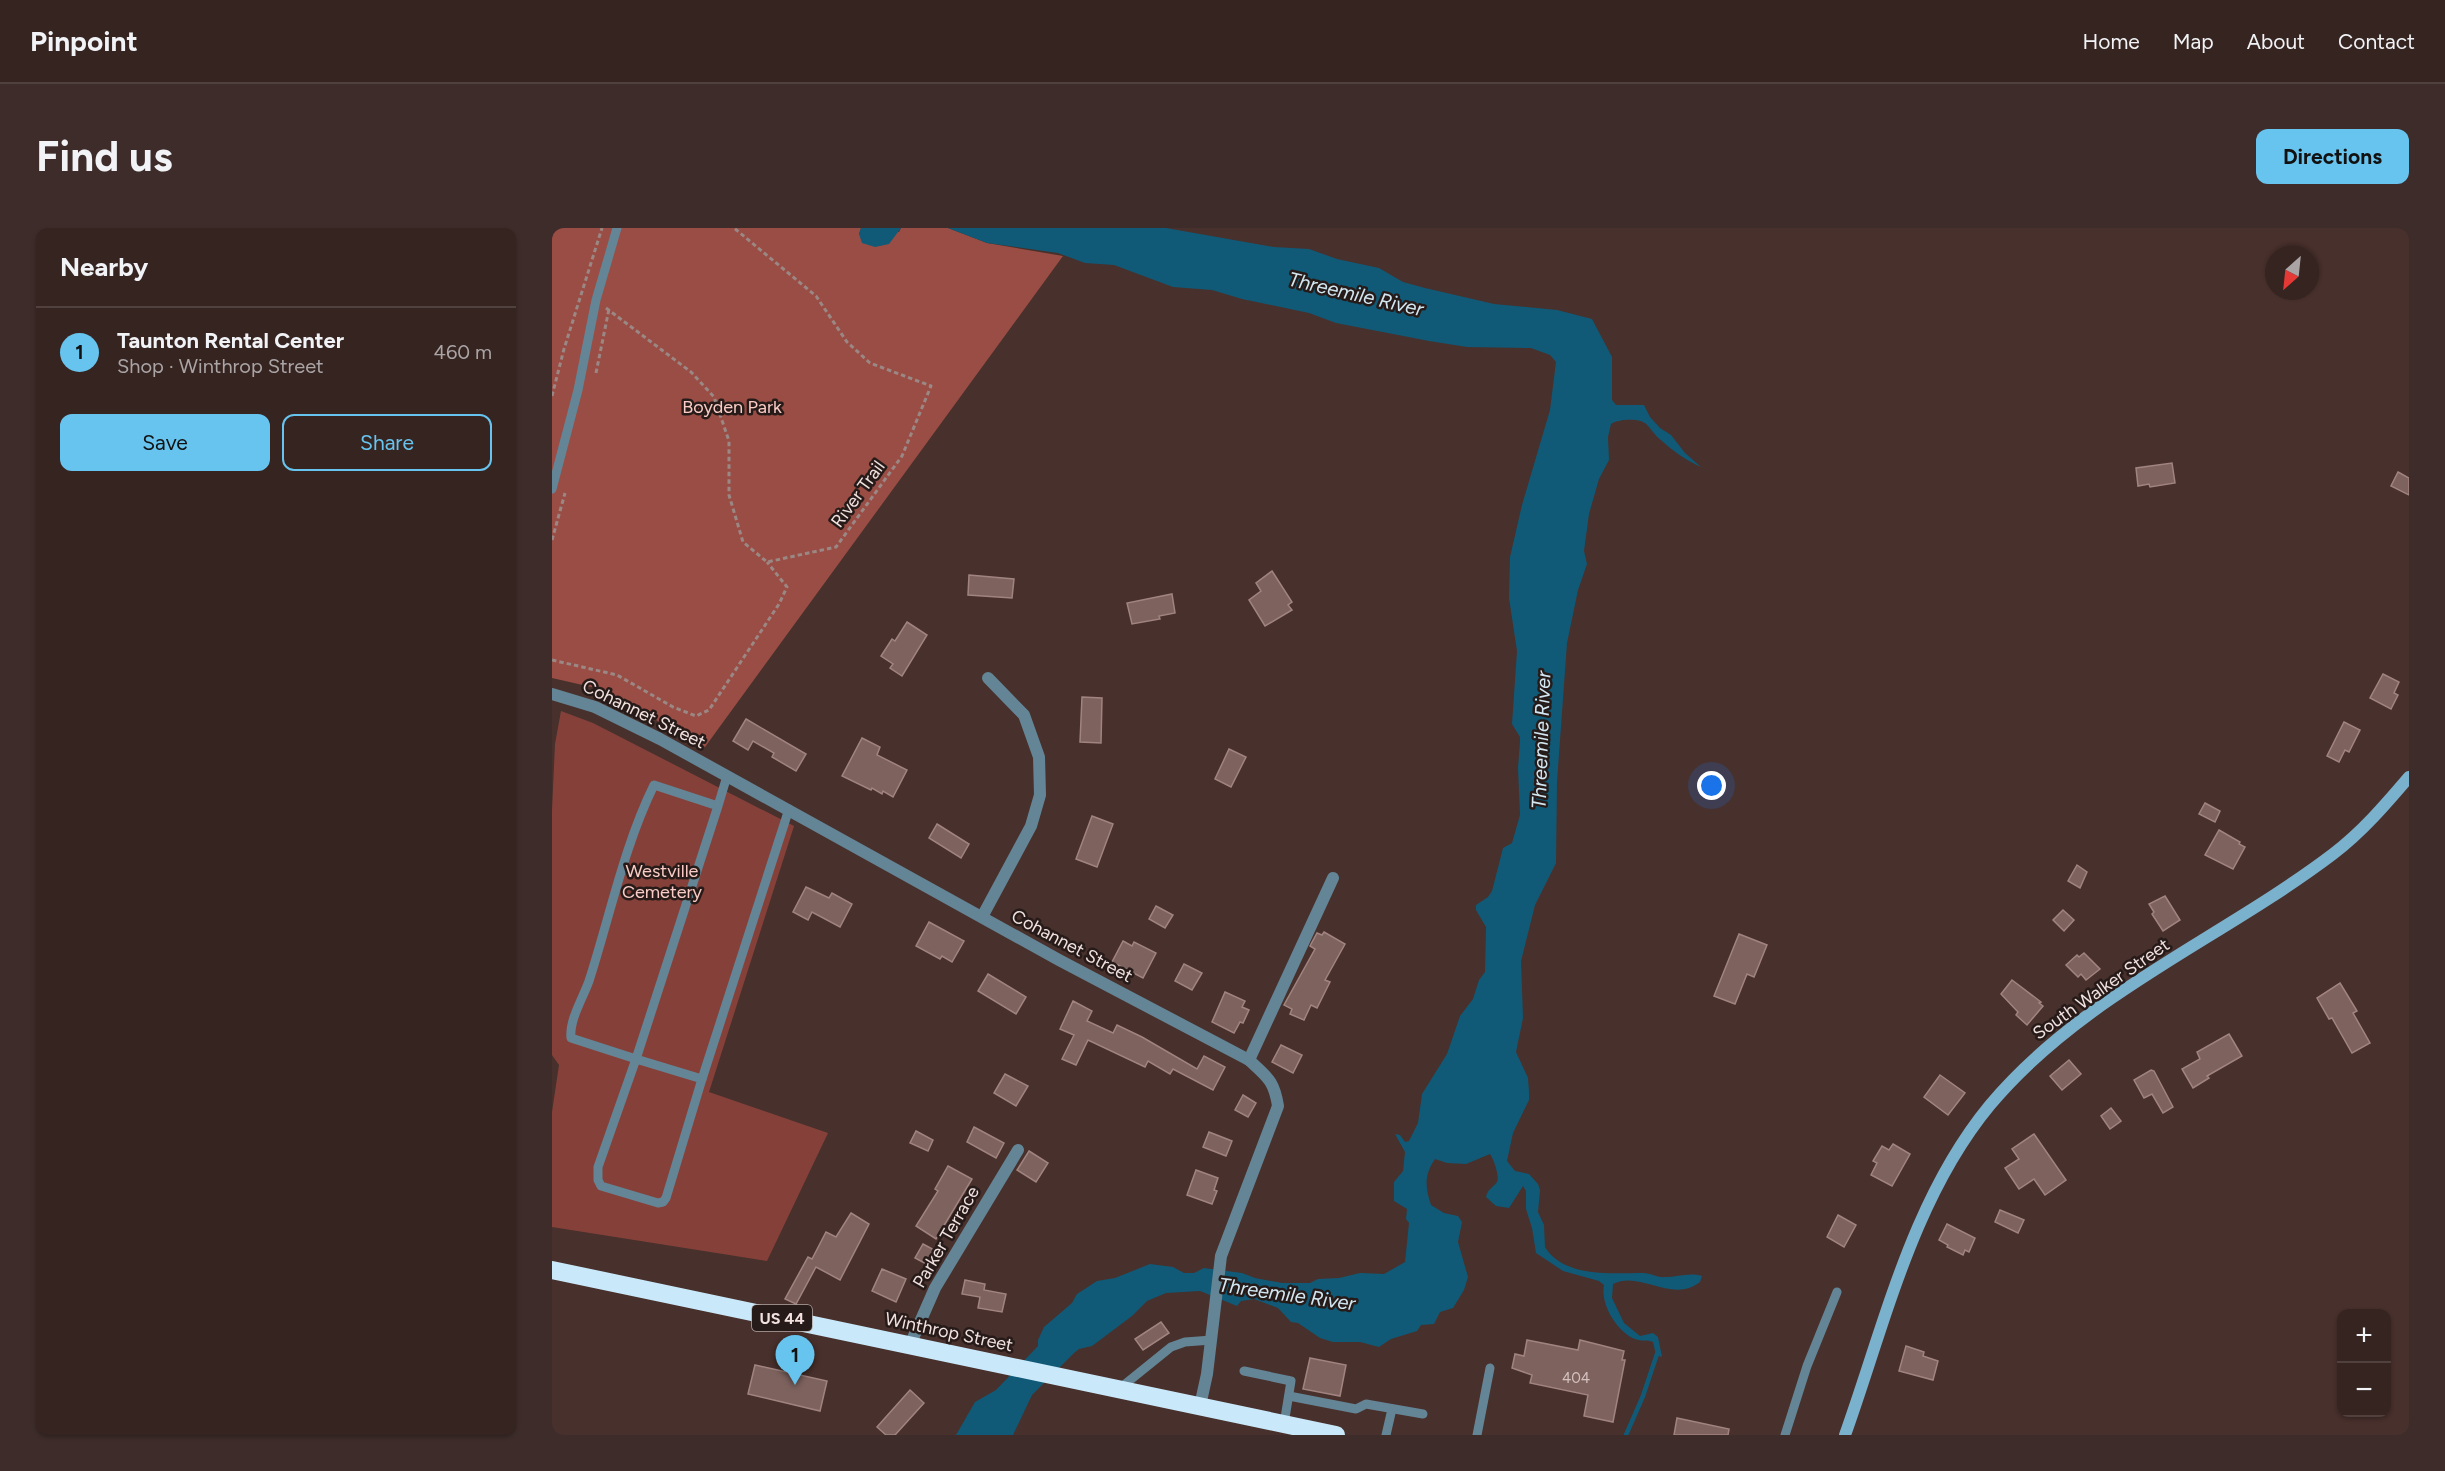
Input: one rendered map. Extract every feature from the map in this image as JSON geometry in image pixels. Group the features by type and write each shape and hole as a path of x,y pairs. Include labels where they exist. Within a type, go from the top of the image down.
{"highway":[{"name":"Winthrop Street","path":"552,1270 1200,1406 1277,1427 1336,1435"}],"street":[{"path":"982,917 1031,826 1040,795 1039,757 1024,715 988,678"},
{"name":"Cohannet Street","path":"552,693 595,707 789,809 982,917 1249,1060 1275,1087 1278,1106 1220,1262 1212,1340 1200,1406"},
{"name":"South Walker Street","path":"1845,1435 1923,1216 1944,1174 1968,1135 1990,1106 2039,1054 2095,1012 2146,976 2335,853 2370,822 2409,777"},
{"path":"1249,1060 1333,878"},
{"name":"Parker Terrace","path":"910,1345 936,1288 1018,1150"}],"lane":[{"path":"552,489 578,390 596,300 617,228"},
{"path":"727,776 636,1059 598,1167 598,1180 601,1186 658,1203 663,1202 666,1198 789,809"},
{"path":"702,1079 571,1038 573,1024 625,862 654,785 718,806"},
{"path":"1785,1435 1807,1366 1837,1292"},
{"path":"1119,1389 1171,1347 1185,1342 1212,1340"},
{"path":"1477,1435 1490,1368"},
{"path":"1244,1371 1291,1381 1289,1396 1277,1427"},
{"path":"1289,1396 1356,1409 1366,1404 1423,1414"},
{"path":"1386,1435 1392,1408"}],"path":[{"path":"552,396 602,228"},
{"name":"River Trail","path":"734,228 816,296 847,342 870,363 931,386 902,456 836,547 767,562"},
{"path":"552,660 616,675 673,707 696,716 709,710 780,604 787,587 767,562 743,542 729,495 729,441 714,398 691,372 596,300"}],"green space":[{"name":"Boyden Park","path":"552,228 861,228 859,234 899,232 901,228 948,228 987,243 1063,256 705,747 600,689 552,678"},
{"name":"Westville Cemetery","path":"561,711 593,723 794,826 709,1092 828,1133 767,1261 552,1227 552,1112 559,1065 552,1055 552,811 555,744"}],"water":[{"path":"861,228 901,228 889,244 875,247 862,243 859,234"},
{"name":"Threemile River","path":"948,228 1166,228 1274,247 1309,249 1337,259 1379,268 1403,282 1425,288 1494,304 1557,310 1592,319 1612,357 1612,400 1616,405 1644,405 1650,417 1660,428 1671,435 1685,453 1701,467 1685,459 1657,436 1647,424 1639,420 1617,421 1611,424 1608,437 1609,460 1599,479 1589,514 1584,551 1587,564 1578,590 1567,643 1557,782 1556,863 1535,905 1521,961 1523,1018 1516,1052 1528,1078 1529,1100 1513,1133 1507,1161 1515,1171 1529,1174 1538,1184 1540,1190 1538,1212 1544,1225 1545,1247 1553,1257 1564,1264 1590,1272 1643,1273 1662,1277 1702,1276 1700,1282 1689,1288 1678,1290 1634,1281 1613,1284 1612,1298 1624,1323 1640,1336 1653,1333 1658,1337 1662,1357 1656,1355 1653,1342 1635,1339 1616,1324 1607,1309 1603,1292 1604,1285 1599,1281 1563,1271 1536,1253 1526,1209 1526,1191 1523,1186 1509,1208 1496,1206 1486,1197 1498,1179 1490,1154 1466,1164 1447,1163 1435,1159 1427,1176 1429,1199 1431,1205 1444,1213 1458,1216 1462,1222 1458,1242 1468,1277 1464,1290 1453,1308 1440,1312 1434,1324 1421,1325 1417,1331 1391,1339 1379,1347 1360,1342 1333,1342 1320,1338 1298,1323 1291,1322 1278,1308 1254,1299 1241,1301 1237,1306 1200,1291 1166,1293 1147,1301 1132,1316 1092,1346 1079,1349 1074,1353 1032,1395 1013,1435 956,1435 975,1402 996,1390 1038,1346 1038,1340 1044,1327 1072,1303 1077,1294 1097,1281 1115,1278 1150,1264 1173,1267 1184,1273 1194,1273 1204,1268 1242,1273 1282,1283 1310,1283 1318,1279 1339,1278 1360,1273 1384,1274 1405,1262 1409,1223 1406,1219 1407,1209 1394,1201 1394,1182 1403,1171 1405,1152 1395,1134 1400,1135 1405,1142 1409,1141 1418,1123 1422,1094 1447,1054 1460,1016 1473,999 1479,980 1485,972 1486,927 1476,910 1476,905 1488,897 1492,891 1503,848 1512,843 1520,815 1518,768 1520,737 1512,724 1517,651 1509,598 1510,557 1522,505 1550,410 1556,362 1550,355 1531,348 1467,347 1336,323 1309,313 1242,299 1212,290 1173,287 1114,265 1085,263 1058,253 987,243"}],"building":[{"path":"2172,463 2175,483 2150,487 2149,484 2138,486 2136,468"},
{"path":"2398,472 2409,478 2409,495 2391,486"},
{"path":"1272,571 1292,602 1288,605 1292,610 1265,626 1249,600 1261,591 1256,583"},
{"path":"969,575 1014,579 1012,598 968,595"},
{"path":"1172,594 1175,613 1159,616 1160,619 1132,624 1127,603"},
{"path":"907,622 927,635 902,676 890,668 893,664 881,656 892,639 895,641"},
{"path":"2383,674 2399,682 2394,693 2398,695 2391,709 2370,698"},
{"path":"1082,697 1102,698 1101,743 1080,742"},
{"path":"746,719 806,754 796,771 772,757 774,753 753,741 748,750 733,741"},
{"path":"2344,722 2360,730 2349,752 2345,750 2339,762 2327,756"},
{"path":"862,738 880,747 877,755 907,770 893,797 883,791 882,794 872,788 871,790 842,776"},
{"path":"1229,749 1246,757 1231,787 1215,779"},
{"path":"2205,803 2220,811 2215,822 2199,814"},
{"path":"1092,816 1113,824 1097,867 1076,859"},
{"path":"937,824 969,844 961,858 929,838"},
{"path":"2219,830 2245,847 2233,869 2205,855"},
{"path":"2077,865 2087,872 2080,888 2068,881"},
{"path":"806,887 829,898 832,893 852,904 840,927 812,912 808,920 793,912"},
{"path":"2165,896 2180,920 2163,931 2152,914 2154,912 2149,904"},
{"path":"1156,906 1173,915 1165,928 1149,919"},
{"path":"2063,910 2074,920 2064,931 2053,920"},
{"path":"929,922 964,941 952,962 942,956 940,959 916,946"},
{"path":"1324,932 1345,944 1325,980 1330,982 1317,1008 1311,1005 1304,1020 1290,1014 1292,1009 1284,1005 1315,949 1310,946 1317,933 1322,935"},
{"path":"1739,934 1767,945 1754,977 1747,974 1735,1004 1714,996"},
{"path":"1123,941 1132,946 1134,942 1156,953 1143,978 1112,962"},
{"path":"2084,953 2100,969 2086,980 2081,974 2078,977 2066,965 2077,955 2079,957"},
{"path":"1184,964 1202,973 1192,990 1175,981"},
{"path":"988,974 1026,997 1016,1014 978,991"},
{"path":"2012,980 2043,1006 2027,1025 2016,1015 2018,1012 2001,994"},
{"path":"2340,983 2357,1011 2353,1013 2370,1043 2352,1053 2332,1018 2329,1019 2317,998"},
{"path":"1225,992 1245,1001 1242,1007 1249,1010 1243,1023 1240,1022 1234,1033 1212,1022"},
{"path":"1073,1001 1092,1011 1087,1021 1113,1033 1117,1025 1197,1069 1204,1056 1225,1067 1213,1090 1173,1069 1170,1074 1148,1061 1145,1067 1088,1040 1076,1065 1062,1059 1074,1035 1060,1029"},
{"path":"2229,1034 2242,1056 2207,1076 2209,1078 2193,1088 2182,1069 2200,1059 2197,1052"},
{"path":"1281,1045 1302,1055 1293,1073 1272,1062"},
{"path":"2069,1060 2081,1074 2062,1090 2050,1076"},
{"path":"2151,1070 2154,1071 2173,1107 2163,1113 2152,1094 2144,1098 2134,1080"},
{"path":"1005,1074 1028,1086 1016,1106 994,1093"},
{"path":"1940,1075 1965,1093 1948,1115 1924,1097"},
{"path":"1243,1095 1256,1103 1248,1117 1235,1110"},
{"path":"2111,1108 2121,1121 2110,1129 2101,1116"},
{"path":"974,1127 1004,1143 996,1158 967,1142"},
{"path":"916,1131 933,1140 928,1151 910,1143"},
{"path":"1209,1132 1232,1141 1226,1156 1203,1147"},
{"path":"2034,1134 2066,1180 2045,1195 2034,1179 2019,1189 2005,1168 2019,1159 2012,1149"},
{"path":"1893,1144 1910,1154 1892,1186 1871,1175 1877,1163 1873,1161 1882,1146 1889,1150"},
{"path":"1029,1151 1048,1163 1036,1182 1017,1170"},
{"path":"948,1166 972,1179 936,1239 916,1226 938,1191 935,1189"},
{"path":"1196,1170 1218,1178 1214,1190 1217,1191 1212,1204 1187,1195"},
{"path":"2000,1210 2024,1220 2018,1233 1995,1222"},
{"path":"851,1213 869,1224 840,1280 816,1267 796,1304 785,1299 808,1257 812,1259 826,1232 836,1237"},
{"path":"1838,1215 1856,1225 1844,1247 1827,1237"},
{"path":"1947,1224 1975,1238 1969,1252 1965,1250 1963,1255 1939,1240"},
{"path":"923,1244 938,1252 930,1266 915,1258"},
{"path":"882,1269 906,1279 896,1302 872,1291"},
{"path":"965,1280 985,1284 984,1290 1006,1294 1002,1312 978,1308 980,1297 962,1294"},
{"path":"1161,1322 1169,1333 1143,1350 1135,1339"},
{"path":"1527,1340 1578,1350 1580,1340 1624,1351 1622,1360 1625,1360 1613,1422 1584,1416 1588,1395 1530,1383 1532,1375 1512,1368 1515,1354 1524,1356"},
{"path":"1906,1346 1924,1352 1923,1356 1938,1361 1933,1380 1899,1371"},
{"path":"1310,1358 1346,1365 1340,1396 1303,1389"},
{"path":"755,1365 827,1381 820,1411 748,1394"},
{"path":"910,1390 924,1403 895,1435 886,1435 877,1427"},
{"path":"1677,1418 1729,1429 1728,1435 1674,1435"}],"waterway":[{"path":"1626,1435 1643,1396 1658,1351"}],"place":[{"name":"Taunton Rental Center","path":"795,1385"}]}
